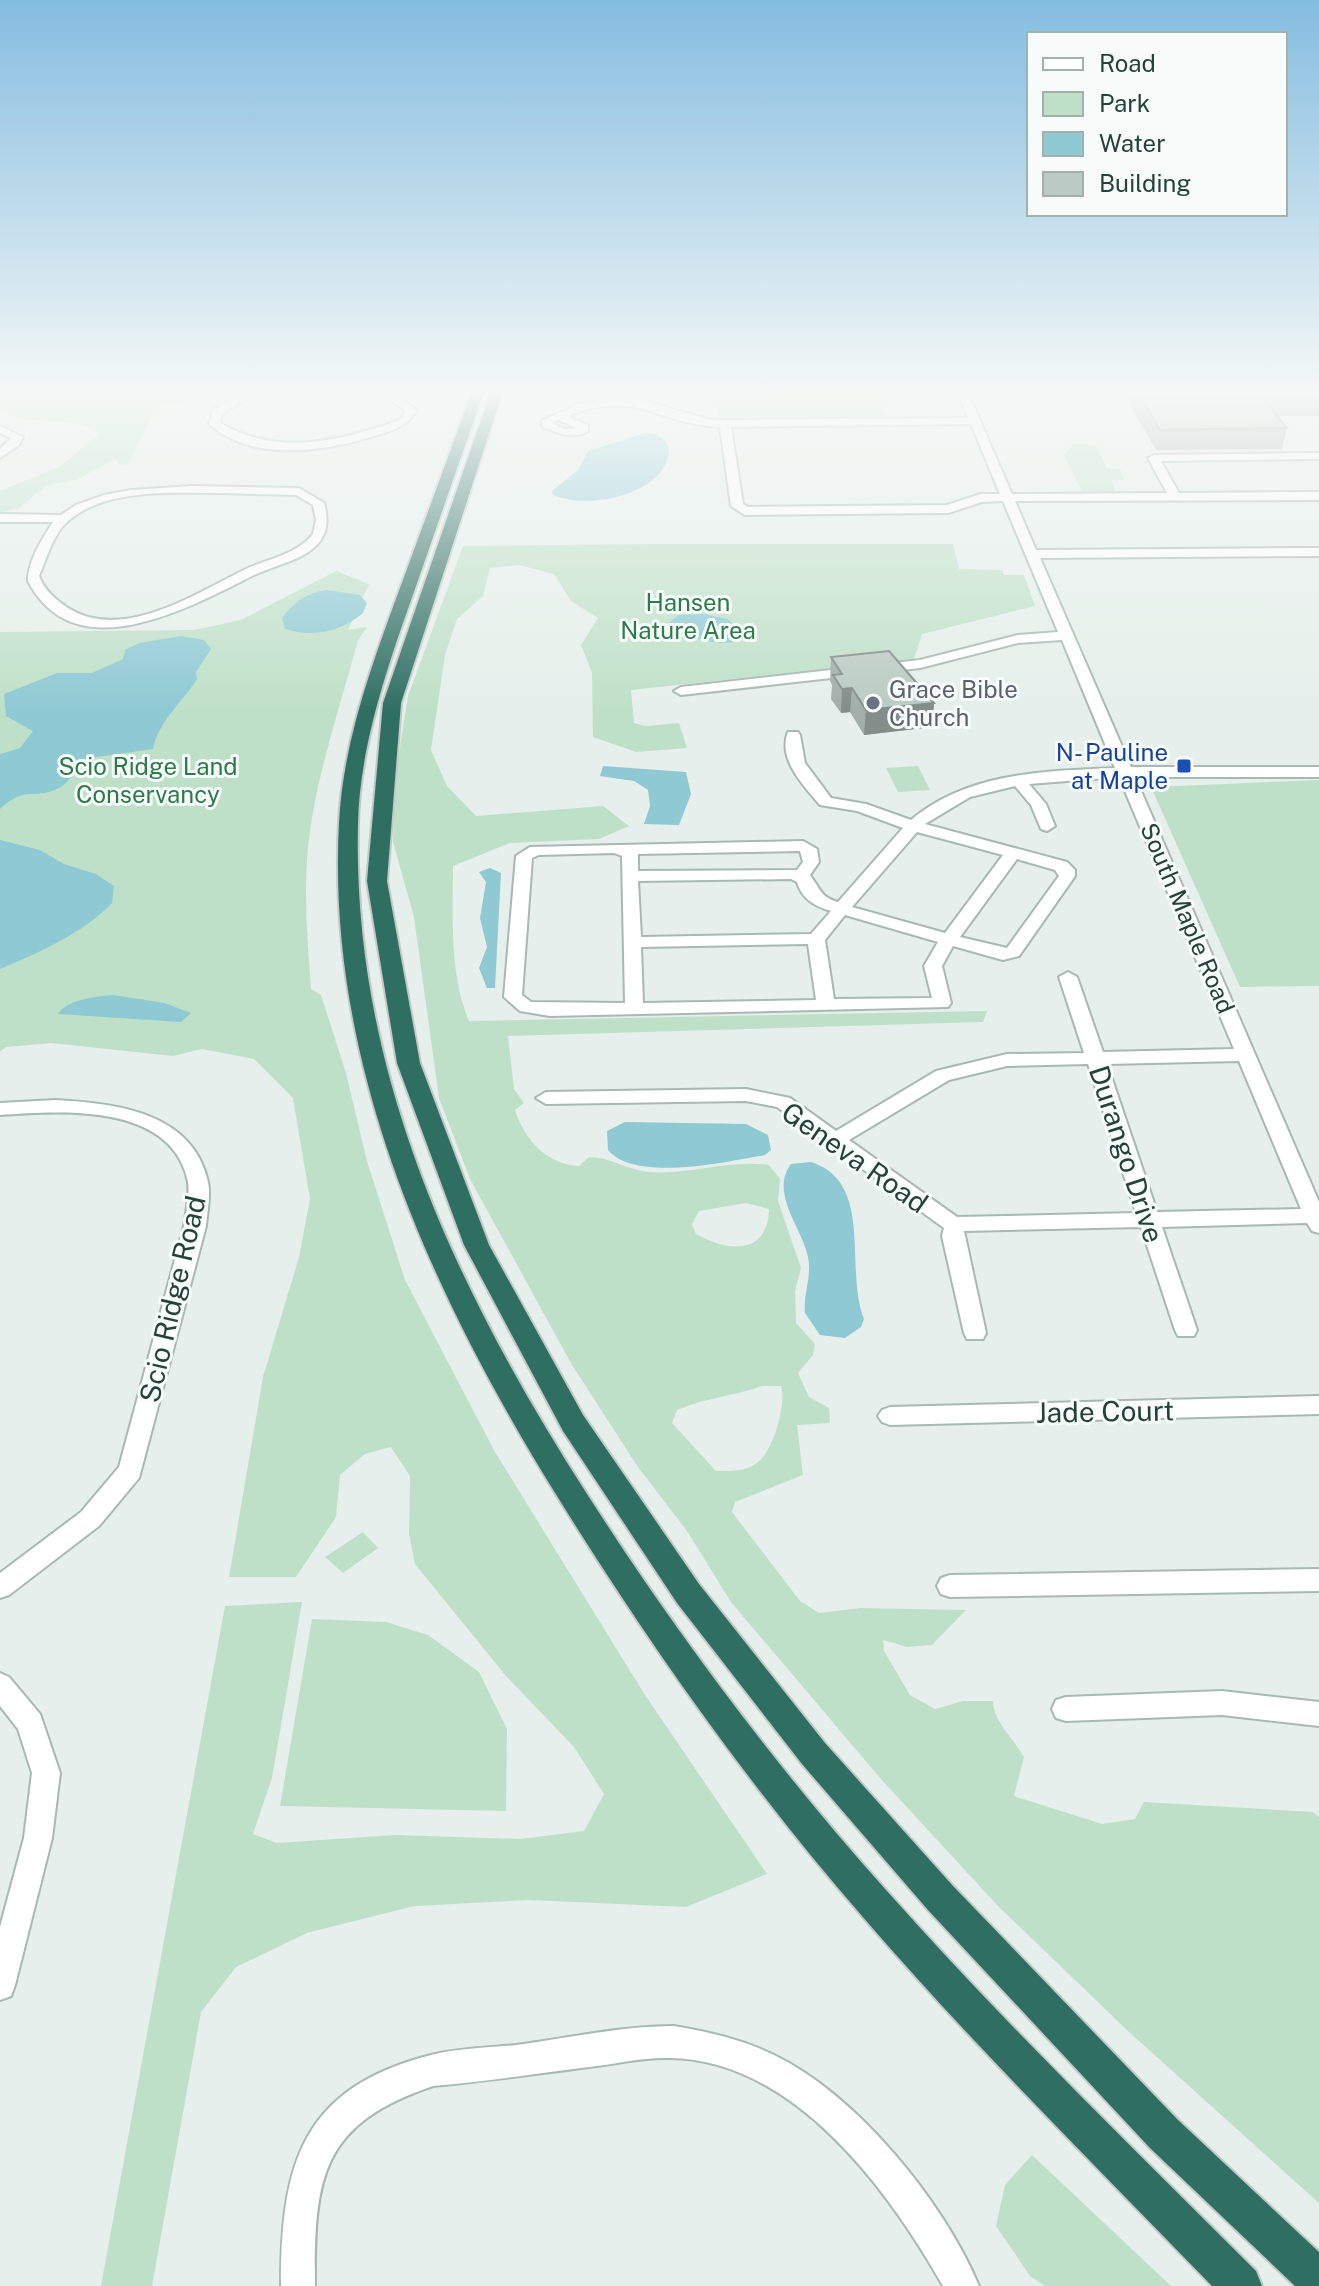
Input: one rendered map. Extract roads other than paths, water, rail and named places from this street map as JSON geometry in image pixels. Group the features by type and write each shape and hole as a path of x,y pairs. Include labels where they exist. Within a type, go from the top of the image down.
{"highway":[{"path":"440,498 358,735 344,857 357,987 376,1081 405,1170 501,1381 620,1573 708,1695 776,1784 919,1953 1241,2286"},
{"path":"461,498 392,703 383,743 374,827 378,907 398,1030 428,1127 474,1238 583,1439 690,1598 795,1731 898,1855 993,1958 1201,2172 1319,2280"}],"street":[{"path":"0,521 61,522 115,498"},
{"path":"61,522 33,576 35,586 67,616 103,622 147,620 306,549 320,535 322,522 318,503 313,498"},
{"path":"736,498 740,510 948,509 975,499 996,498"},
{"name":"South Maple Road","path":"1007,498 1317,1221"},
{"path":"1032,554 1319,552"},
{"path":"681,691 920,664 1018,639 1067,636"},
{"path":"630,876 787,873 801,876 821,903 991,954 1013,952 1067,876 1067,870 913,826 860,807 826,802 796,762 791,750 793,735"},
{"path":"632,942 816,939 913,826 955,797 1017,779 1319,772"},
{"path":"1017,779 1038,804 1047,826"},
{"path":"801,876 811,862 809,849 803,846 536,850 524,856 513,997 526,1007 537,1009 942,1003 933,966 1013,853"},
{"path":"627,850 630,854 634,1008"},
{"path":"816,939 826,1005"},
{"name":"Durango Drive","path":"1068,977 1186,1330"},
{"path":"835,1140 943,1075 1007,1060 1246,1055"},
{"name":"Geneva Road","path":"546,1098 765,1097 801,1112 835,1140 955,1224 953,1236 975,1333"},
{"name":"Scio Ridge Road","path":"0,1109 82,1106 118,1112 156,1125 178,1142 193,1162 199,1184 195,1226 130,1471 90,1519 0,1587"},
{"path":"955,1224 1149,1219 1317,1221"},
{"name":"Jade Court","path":"890,1416 1319,1405"},
{"path":"950,1586 1319,1580"},
{"path":"0,1685 30,1723 46,1773 38,1838 0,1985"},
{"path":"1066,1709 1222,1703 1319,1714"},
{"path":"298,2286 298,2210 310,2163 328,2128 359,2100 396,2080 433,2070 673,2042 718,2048 765,2064 809,2092 878,2166 946,2256 962,2286"}],"water":[{"path":"562,498 613,498 584,501"},
{"path":"326,590 360,595 367,603 363,613 345,625 326,632 306,633 285,629 282,618 291,607 306,596"},
{"path":"702,614 728,619 748,637 717,643 686,634 668,623 679,615"},
{"path":"181,636 204,640 211,649 196,672 197,679 160,729 153,749 83,759 70,779 59,788 17,797 0,809 0,754 20,748 33,731 6,716 4,694 57,673 92,673 123,659 125,650 139,643"},
{"path":"603,766 686,772 691,794 679,825 644,824 650,806 648,790 634,781 600,776"},
{"path":"0,840 40,850 64,864 96,874 114,886 112,903 87,924 45,949 0,969"},
{"path":"490,868 501,873 495,988 487,988 479,968 487,947 480,918 486,882 479,872"},
{"path":"113,995 165,1003 191,1013 181,1022 58,1014 75,1002"},
{"path":"625,1122 746,1124 768,1135 771,1150 765,1155 707,1165 639,1166 621,1160 608,1150 607,1131"},
{"path":"811,1162 831,1172 843,1188 851,1208 856,1277 864,1319 861,1327 845,1338 820,1335 805,1313 808,1257 789,1211 784,1187 785,1175 791,1164"}],"place":[{"name":"Grace Bible Church","path":"873,703"},
{"name":"N- Pauline at Maple","path":"1184,766"}],"park label":[{"name":"Hansen Nature Area","path":"688,616"},
{"name":"Scio Ridge Land Conservancy","path":"148,780"}]}
